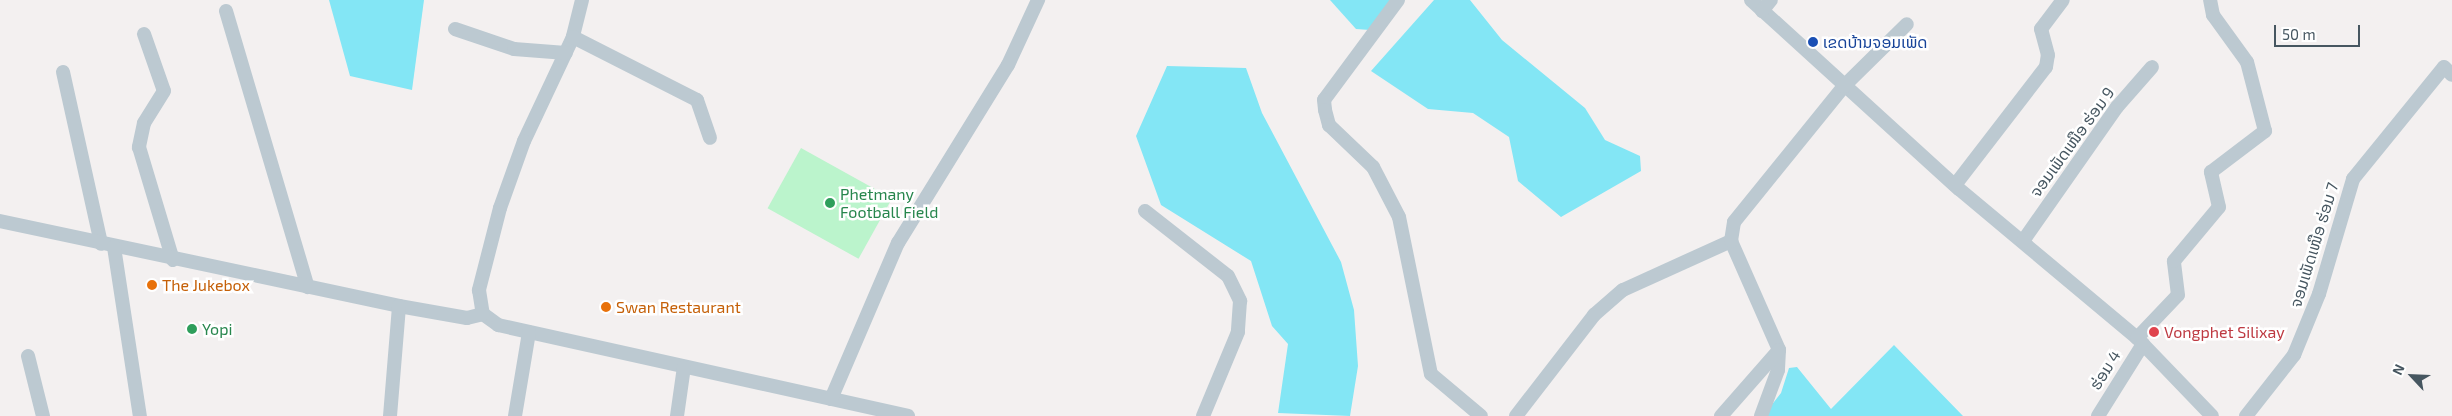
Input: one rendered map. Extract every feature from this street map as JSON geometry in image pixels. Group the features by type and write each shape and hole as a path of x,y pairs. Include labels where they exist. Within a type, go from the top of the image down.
{"street":[{"path":"582,0 573,37 524,141 500,208 480,290 483,314 498,325 908,416"},
{"path":"831,399 898,243 1008,64 1038,0"},
{"path":"1398,0 1324,100 1325,110 1329,125 1373,167 1399,217 1431,374 1481,416"},
{"path":"1751,0 1766,5 1844,86 1955,185 2140,341 2212,416"},
{"path":"1955,185 2046,67 2048,55 2041,29 2063,0"},
{"name":"ຮ່ອມ 4","path":"2098,416 2140,341 2178,295 2174,261 2219,207 2211,172 2265,131 2247,62 2213,15 2210,0"},
{"path":"226,11 308,288"},
{"path":"1762,416 1778,370 1779,350 1731,241 1734,222 1844,86 1907,24"},
{"path":"455,29 514,49 566,53"},
{"path":"144,34 164,91 144,123 138,147 173,260"},
{"path":"573,37 697,100 710,138"},
{"name":"ຈອມເພັດເໜືອ ຮ່ອມ 9","path":"2023,241 2116,107 2152,67"},
{"name":"ຈອມເພັດເໜືອ ຮ່ອມ 7","path":"2246,416 2294,355 2319,294 2353,179 2448,71"},
{"path":"63,72 107,245 140,416"},
{"path":"1145,211 1228,276 1240,301 1238,332 1203,416"},
{"path":"1,218 107,245 308,288 467,318 483,314"},
{"path":"1516,416 1594,315 1623,290 1731,241"},
{"path":"390,416 399,306"},
{"path":"515,416 529,332"},
{"path":"1721,416 1779,350"},
{"path":"28,356 43,416"},
{"path":"676,416 684,367"}],"green space":[{"name":"Phetmany Football Field","path":"801,148 892,198 859,259 768,208"}],"water":[{"path":"329,0 424,0 412,90 350,76"},
{"path":"1330,0 1390,0 1370,30 1356,29"},
{"path":"1434,0 1470,0 1502,40 1585,108 1605,140 1640,156 1641,171 1561,217 1518,181 1509,137 1473,113 1428,109 1371,71"},
{"path":"1167,66 1246,68 1262,113 1341,262 1354,310 1358,366 1350,416 1278,413 1288,344 1272,326 1251,261 1161,205 1136,136"},
{"path":"1894,345 1963,416 1763,416 1781,393 1789,368 1797,367 1831,409"}],"place":[{"name":"ເຂດບ້ານຈອມເພັດ","path":"1813,42"},
{"name":"Phetmany Football Field","path":"830,203"},
{"name":"The Jukebox","path":"152,285"},
{"name":"Swan Restaurant","path":"606,307"},
{"name":"Yopi","path":"192,329"},
{"name":"Vongphet Silixay","path":"2154,332"}]}
